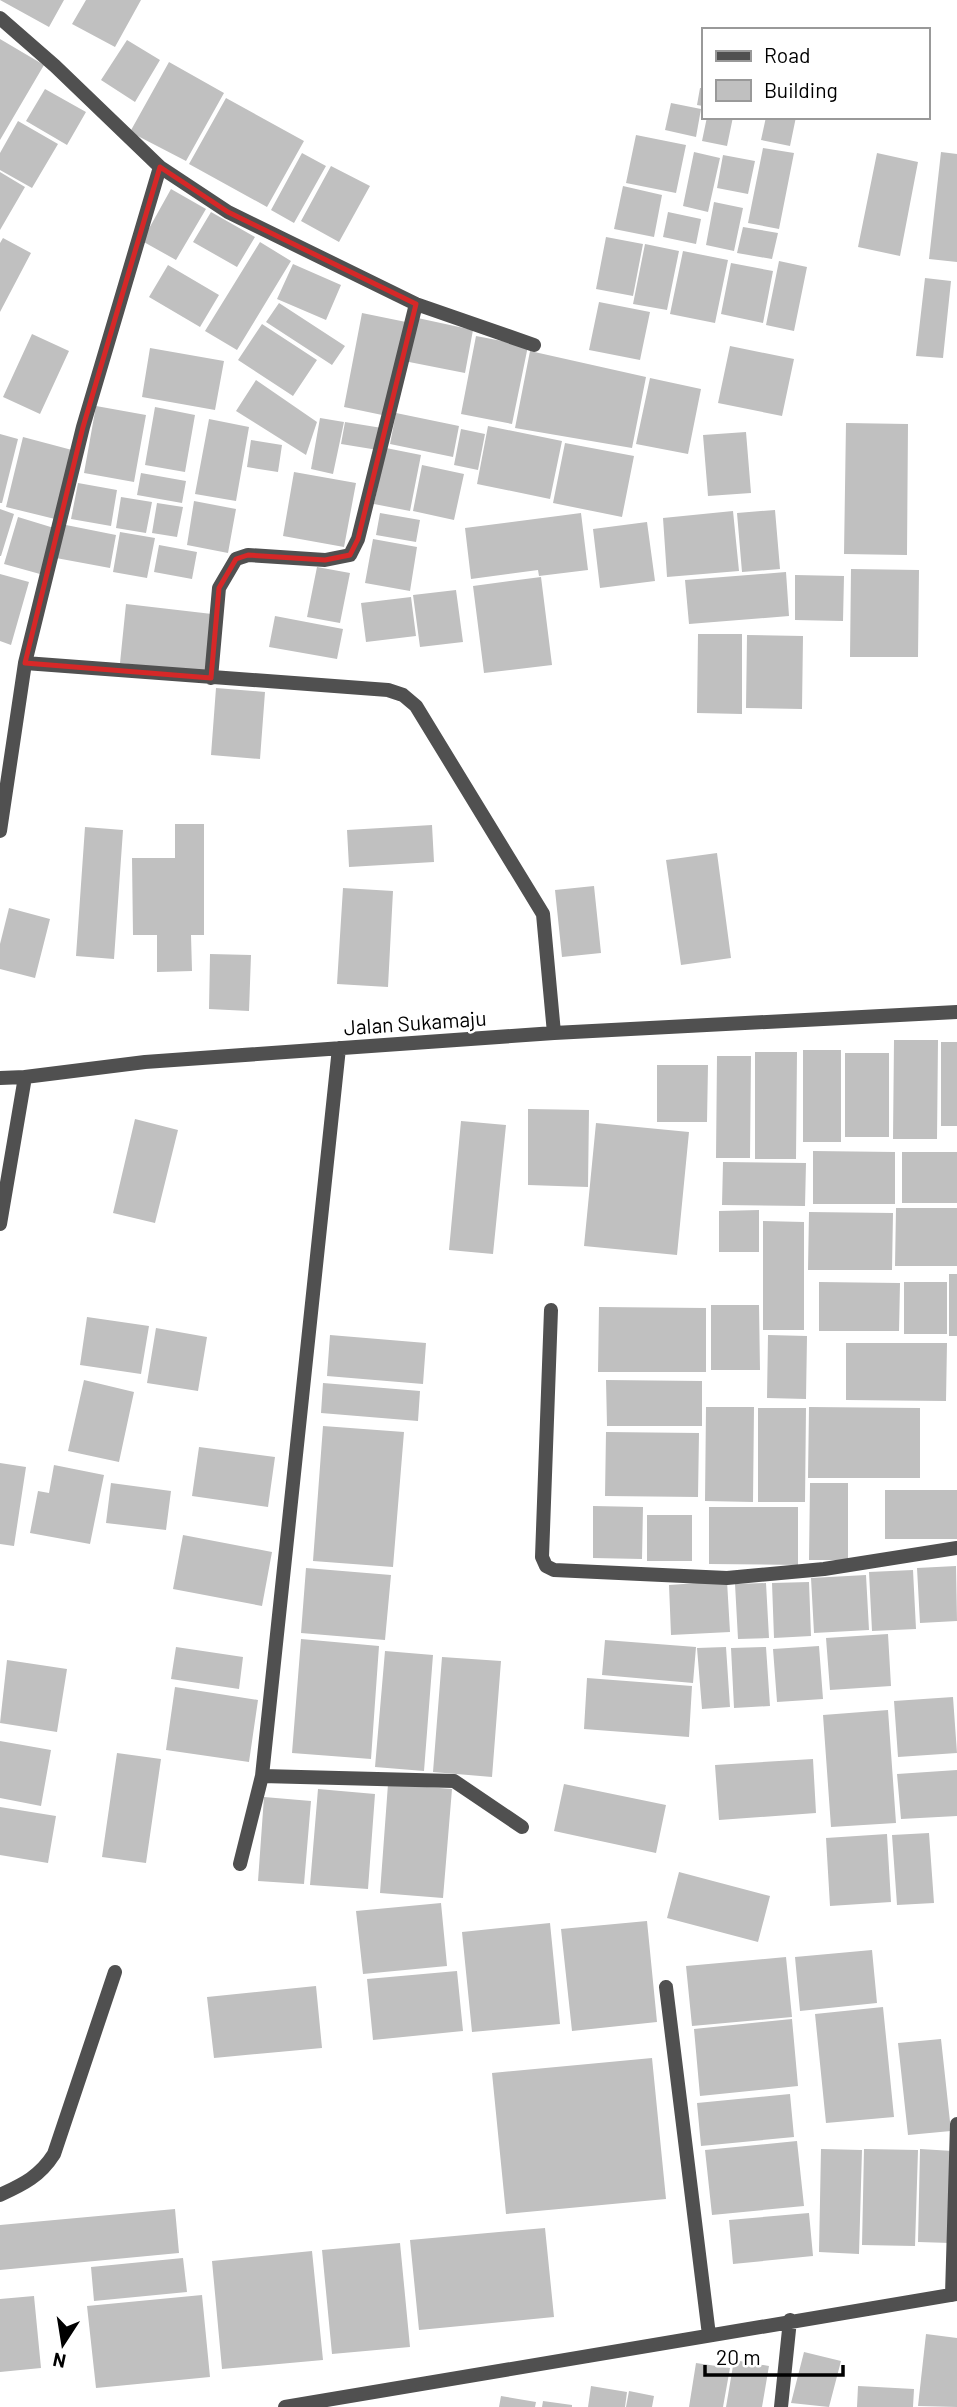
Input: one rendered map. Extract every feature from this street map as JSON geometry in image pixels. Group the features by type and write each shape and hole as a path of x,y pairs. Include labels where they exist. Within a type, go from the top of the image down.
{"street":[{"path":"0,18 55,66 160,167 228,212 416,304 534,345"},
{"path":"0,831 24,663 83,427 160,167"},
{"path":"211,678 219,589 236,559 248,555 325,560 351,555 358,539 416,304"},
{"path":"24,663 388,691 403,695 416,706 543,914 554,1033"},
{"name":"Jalan Sukamaju","path":"0,1078 145,1062 554,1033 957,1012"},
{"path":"240,1864 262,1776 339,1048"},
{"path":"0,1224 24,1077"},
{"path":"551,1310 542,1557 546,1566 554,1570 727,1578 824,1569 957,1548"},
{"path":"262,1776 454,1781 522,1827"},
{"path":"0,2195 26,2184 43,2172 54,2154 115,1972"},
{"path":"666,1987 709,2335"},
{"path":"285,2407 955,2294 957,2124"},
{"path":"781,2407 790,2320"}],"highlighted area":[{"path":"160,167 228,212 416,304 358,539 350,555 325,560 248,555 236,559 219,588 211,678 25,663 83,427"}],"building":[{"path":"0,0 64,0 49,27"},
{"path":"86,0 141,0 115,47 72,24"},
{"path":"0,39 44,65 0,140"},
{"path":"127,40 160,60 135,102 101,80"},
{"path":"169,62 224,93 186,161 130,132"},
{"path":"700,88 702,88 702,106 697,105"},
{"path":"45,89 86,112 67,145 26,121"},
{"path":"226,98 304,141 267,207 189,164"},
{"path":"671,103 701,109 696,137 665,130"},
{"path":"707,119 733,119 727,146 702,141"},
{"path":"766,119 796,119 790,146 761,140"},
{"path":"18,121 58,144 32,188 0,170 0,153"},
{"path":"636,135 686,145 676,193 626,183"},
{"path":"763,148 794,153 779,229 748,223"},
{"path":"694,152 720,158 708,212 683,206"},
{"path":"941,152 957,154 957,262 929,259"},
{"path":"302,153 326,166 294,223 271,210"},
{"path":"877,153 918,162 900,256 858,247"},
{"path":"723,155 755,161 748,194 717,188"},
{"path":"331,166 370,186 339,242 301,221"},
{"path":"0,172 25,187 0,230"},
{"path":"623,186 662,195 654,237 614,229"},
{"path":"171,189 206,209 176,260 142,241"},
{"path":"714,202 743,208 734,251 706,245"},
{"path":"211,212 255,237 237,267 193,242"},
{"path":"668,212 701,219 696,244 663,237"},
{"path":"743,227 778,233 772,259 737,253"},
{"path":"606,237 643,244 633,296 596,289"},
{"path":"3,238 31,253 0,312 0,243"},
{"path":"260,242 291,261 237,350 205,331"},
{"path":"645,244 679,251 667,310 633,304"},
{"path":"683,251 728,260 715,323 670,314"},
{"path":"779,261 807,267 794,331 766,325"},
{"path":"731,263 773,271 763,323 721,314"},
{"path":"293,264 341,285 326,320 277,299"},
{"path":"168,265 219,295 200,327 149,297"},
{"path":"925,278 951,281 943,358 916,356"},
{"path":"599,302 650,312 640,360 589,350"},
{"path":"279,303 345,346 332,365 266,322"},
{"path":"362,313 406,322 387,416 344,407"},
{"path":"413,317 473,330 465,373 404,361"},
{"path":"262,324 317,360 293,396 238,360"},
{"path":"32,334 69,351 40,414 3,397"},
{"path":"476,336 528,346 512,424 461,414"},
{"path":"730,346 794,359 782,416 718,403"},
{"path":"150,348 224,361 215,410 142,397"},
{"path":"530,351 646,377 632,448 515,428"},
{"path":"650,378 701,389 688,454 636,444"},
{"path":"256,380 317,422 306,455 236,411"},
{"path":"96,406 146,415 134,482 84,473"},
{"path":"155,407 195,415 185,472 145,465"},
{"path":"396,413 459,426 453,457 390,444"},
{"path":"320,418 344,422 333,474 311,469"},
{"path":"209,419 249,427 236,501 195,494"},
{"path":"345,422 382,428 378,450 341,444"},
{"path":"846,423 908,424 907,555 844,554"},
{"path":"488,426 562,441 550,499 477,484"},
{"path":"461,429 485,434 478,470 454,465"},
{"path":"746,432 751,493 708,496 703,435"},
{"path":"0,434 18,439 2,503 0,503"},
{"path":"23,437 72,450 55,519 6,507"},
{"path":"251,440 282,445 278,472 247,467"},
{"path":"565,443 634,456 622,517 553,503"},
{"path":"386,448 421,455 410,511 374,504"},
{"path":"422,465 464,474 454,520 413,511"},
{"path":"294,472 356,483 344,547 283,536"},
{"path":"141,473 186,481 182,503 137,495"},
{"path":"78,483 117,490 111,526 71,519"},
{"path":"121,497 152,502 146,533 116,528"},
{"path":"194,501 236,509 228,553 187,545"},
{"path":"157,503 183,507 177,537 152,533"},
{"path":"0,509 14,514 1,556 0,556"},
{"path":"775,510 780,569 742,572 737,513"},
{"path":"733,511 739,571 667,577 663,518"},
{"path":"380,513 420,520 416,542 376,535"},
{"path":"581,513 588,570 539,576 538,570 471,579 465,528"},
{"path":"18,517 54,528 40,574 4,564"},
{"path":"647,522 655,581 600,588 593,529"},
{"path":"61,524 116,535 110,568 56,558"},
{"path":"120,532 155,538 147,578 113,572"},
{"path":"373,539 417,547 410,591 365,583"},
{"path":"159,545 197,552 192,579 154,572"},
{"path":"317,567 350,573 340,623 307,617"},
{"path":"851,569 919,570 918,657 850,657"},
{"path":"786,572 789,616 689,624 685,580"},
{"path":"0,574 29,582 11,645 0,641"},
{"path":"795,575 844,576 843,621 795,620"},
{"path":"541,577 552,665 484,673 473,586"},
{"path":"456,590 463,642 420,647 413,595"},
{"path":"411,597 416,636 366,642 361,603"},
{"path":"126,604 212,614 205,673 120,663"},
{"path":"275,616 343,629 337,659 269,647"},
{"path":"698,634 742,634 742,714 697,713"},
{"path":"747,635 803,636 802,709 746,708"},
{"path":"216,688 265,692 260,759 211,755"},
{"path":"175,824 204,824 204,935 191,935 192,971 157,972 157,935 133,935 132,858 175,858"},
{"path":"432,825 434,862 349,867 347,830"},
{"path":"85,827 123,830 114,959 76,956"},
{"path":"717,853 731,958 681,965 666,860"},
{"path":"594,886 601,953 562,957 555,890"},
{"path":"343,888 393,891 388,987 337,984"},
{"path":"9,908 50,919 35,978 0,969 0,944"},
{"path":"210,954 251,955 249,1011 209,1009"},
{"path":"894,1040 938,1040 937,1139 893,1139"},
{"path":"941,1042 957,1042 957,1126 941,1126"},
{"path":"803,1050 841,1050 841,1142 803,1142"},
{"path":"755,1052 797,1052 796,1159 755,1159"},
{"path":"845,1053 889,1053 889,1137 845,1137"},
{"path":"717,1056 751,1056 750,1158 716,1158"},
{"path":"657,1065 708,1065 707,1122 657,1122"},
{"path":"528,1109 589,1110 588,1187 528,1185"},
{"path":"135,1119 178,1130 155,1223 113,1213"},
{"path":"461,1121 506,1125 493,1254 449,1250"},
{"path":"596,1123 689,1132 677,1255 584,1246"},
{"path":"813,1151 895,1152 895,1204 813,1204"},
{"path":"902,1152 957,1152 957,1203 902,1203"},
{"path":"723,1162 806,1163 805,1206 722,1205"},
{"path":"896,1208 957,1208 957,1266 895,1266"},
{"path":"759,1210 759,1252 719,1252 719,1211"},
{"path":"809,1212 893,1213 892,1270 808,1270"},
{"path":"763,1221 804,1222 804,1330 763,1330"},
{"path":"949,1274 957,1274 957,1336 949,1336"},
{"path":"819,1282 900,1283 899,1331 819,1331"},
{"path":"904,1282 947,1282 947,1334 904,1334"},
{"path":"711,1305 759,1305 760,1370 711,1370"},
{"path":"599,1307 706,1308 706,1372 598,1372"},
{"path":"87,1317 149,1326 141,1374 80,1365"},
{"path":"156,1328 207,1337 198,1391 147,1383"},
{"path":"330,1335 426,1343 423,1384 327,1376"},
{"path":"768,1335 807,1336 806,1399 767,1398"},
{"path":"846,1343 947,1343 946,1401 846,1400"},
{"path":"84,1380 134,1392 119,1462 68,1451"},
{"path":"606,1380 702,1381 702,1426 607,1426"},
{"path":"323,1383 420,1391 418,1421 321,1413"},
{"path":"706,1407 754,1407 753,1502 705,1501"},
{"path":"809,1407 920,1408 920,1478 808,1478"},
{"path":"758,1408 806,1408 805,1502 758,1502"},
{"path":"323,1426 404,1432 393,1567 313,1561"},
{"path":"606,1432 699,1433 698,1497 605,1496"},
{"path":"199,1447 275,1457 268,1507 192,1496"},
{"path":"0,1463 26,1467 14,1546 0,1544"},
{"path":"54,1465 104,1475 90,1544 30,1533 38,1491 49,1493"},
{"path":"111,1483 171,1491 166,1530 106,1523"},
{"path":"810,1483 848,1483 848,1560 809,1560"},
{"path":"885,1490 957,1490 957,1539 885,1539"},
{"path":"593,1506 643,1507 642,1559 593,1558"},
{"path":"709,1507 798,1507 798,1565 709,1564"},
{"path":"647,1515 692,1515 692,1561 647,1561"},
{"path":"183,1535 272,1552 262,1606 173,1589"},
{"path":"956,1566 957,1621 920,1623 917,1568"},
{"path":"306,1568 391,1575 385,1640 301,1633"},
{"path":"913,1570 916,1629 872,1631 869,1572"},
{"path":"866,1575 869,1630 814,1633 811,1578"},
{"path":"727,1581 730,1632 671,1635 669,1585"},
{"path":"809,1582 811,1636 774,1638 772,1583"},
{"path":"766,1583 769,1638 738,1639 735,1584"},
{"path":"888,1634 891,1686 830,1690 826,1638"},
{"path":"301,1639 379,1646 371,1759 292,1753"},
{"path":"605,1640 696,1647 693,1683 602,1675"},
{"path":"819,1646 823,1699 777,1702 773,1649"},
{"path":"176,1647 243,1657 239,1689 171,1679"},
{"path":"726,1647 730,1707 702,1709 697,1648"},
{"path":"766,1647 770,1706 734,1708 731,1648"},
{"path":"385,1651 433,1655 424,1771 375,1767"},
{"path":"442,1657 501,1661 492,1777 433,1772"},
{"path":"7,1660 67,1669 57,1732 0,1723"},
{"path":"587,1678 692,1686 689,1737 584,1729"},
{"path":"175,1687 258,1700 249,1762 166,1750"},
{"path":"953,1697 957,1753 898,1757 894,1701"},
{"path":"888,1710 896,1823 831,1827 823,1715"},
{"path":"0,1741 51,1750 41,1806 0,1798"},
{"path":"117,1753 161,1759 146,1863 102,1857"},
{"path":"813,1759 816,1813 719,1820 715,1765"},
{"path":"957,1770 957,1816 901,1819 897,1774"},
{"path":"388,1784 452,1789 443,1898 380,1893"},
{"path":"564,1784 666,1805 656,1853 554,1831"},
{"path":"318,1789 375,1794 368,1889 310,1885"},
{"path":"264,1797 311,1801 304,1884 258,1881"},
{"path":"0,1807 56,1816 48,1863 0,1855"},
{"path":"929,1833 934,1903 897,1905 892,1835"},
{"path":"887,1834 891,1902 830,1906 826,1838"},
{"path":"679,1872 770,1896 758,1942 667,1918"},
{"path":"441,1903 447,1966 363,1974 356,1911"},
{"path":"647,1921 657,2022 572,2031 561,1929"},
{"path":"550,1923 560,2024 472,2032 462,1932"},
{"path":"872,1950 877,2003 800,2011 795,1957"},
{"path":"786,1957 792,2017 692,2026 686,1966"},
{"path":"457,1971 463,2031 373,2040 367,1979"},
{"path":"316,1986 322,2048 214,2058 207,1997"},
{"path":"883,2007 894,2117 826,2123 815,2014"},
{"path":"792,2019 798,2086 700,2096 694,2029"},
{"path":"941,2039 951,2131 908,2135 898,2043"},
{"path":"652,2058 666,2199 506,2214 492,2073"},
{"path":"790,2094 794,2137 701,2146 697,2103"},
{"path":"797,2141 804,2206 712,2215 705,2150"},
{"path":"821,2149 862,2150 859,2254 819,2252"},
{"path":"864,2149 918,2150 915,2246 862,2245"},
{"path":"920,2149 953,2151 950,2243 918,2242"},
{"path":"175,2209 179,2253 0,2270 0,2225"},
{"path":"809,2213 813,2256 733,2264 729,2220"},
{"path":"545,2228 554,2317 419,2330 410,2240"},
{"path":"400,2243 410,2347 332,2354 322,2250"},
{"path":"312,2251 323,2360 222,2369 212,2261"},
{"path":"183,2258 187,2292 94,2301 91,2267"},
{"path":"202,2295 210,2377 96,2388 87,2306"},
{"path":"34,2296 41,2368 0,2372 0,2299"},
{"path":"926,2334 957,2338 957,2407 918,2406"},
{"path":"804,2352 841,2361 829,2407 791,2403"},
{"path":"734,2360 769,2366 762,2407 726,2407"},
{"path":"696,2363 730,2368 723,2407 689,2407"},
{"path":"591,2386 627,2392 625,2407 588,2407"},
{"path":"858,2386 914,2389 913,2407 857,2407"},
{"path":"629,2391 654,2396 652,2407 626,2407"},
{"path":"501,2396 536,2402 535,2407 499,2407"},
{"path":"543,2401 572,2405 572,2407 542,2407"}]}
